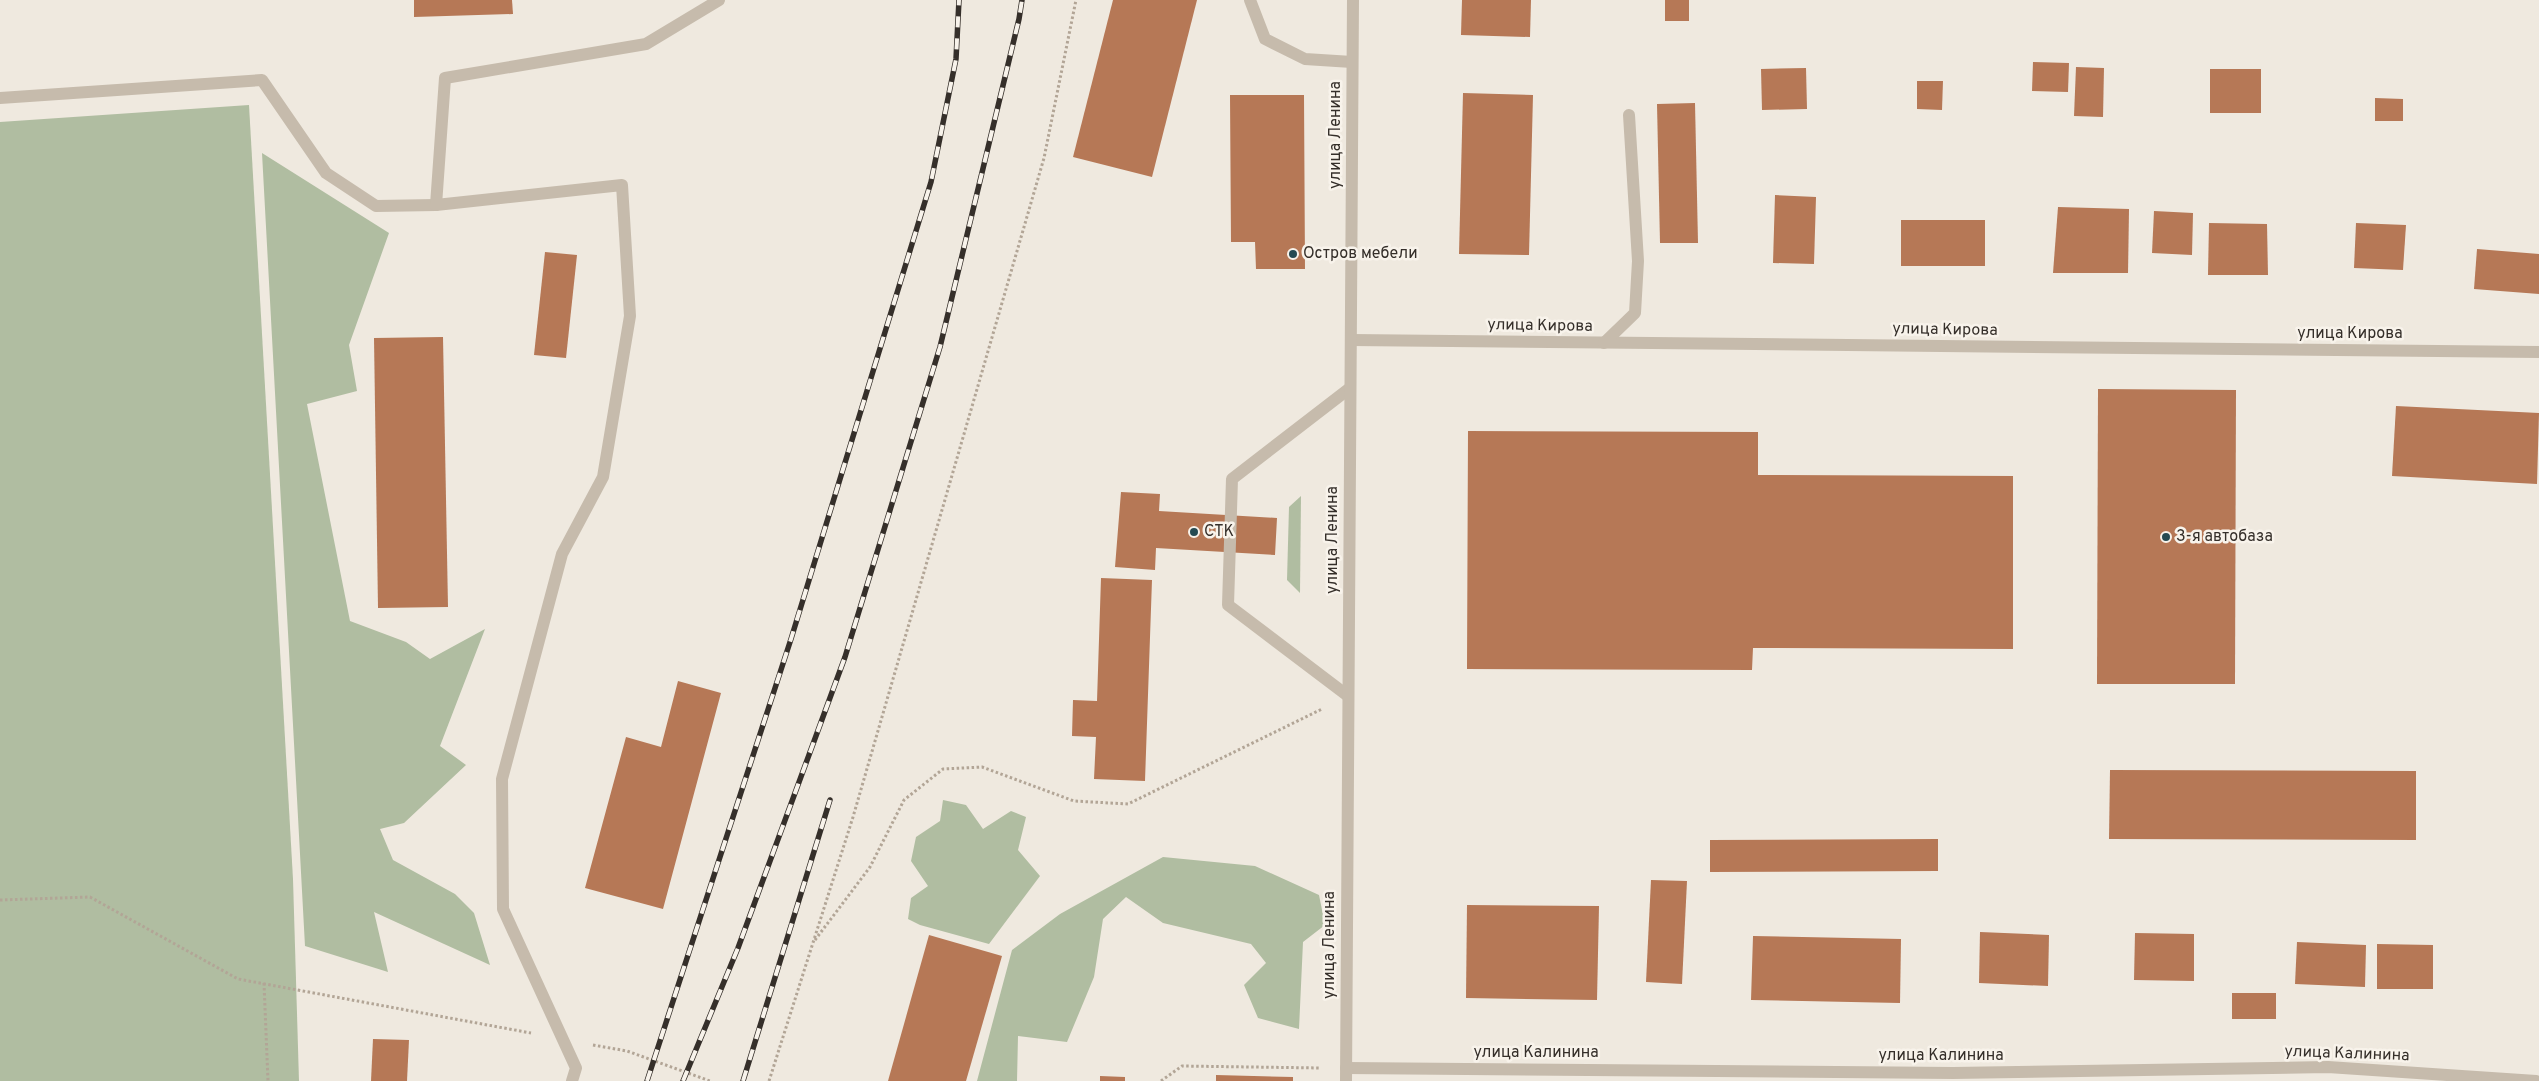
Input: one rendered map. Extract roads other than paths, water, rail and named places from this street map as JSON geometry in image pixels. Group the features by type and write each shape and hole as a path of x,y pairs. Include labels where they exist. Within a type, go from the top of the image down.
{"street":[{"path":"436,205 445,78 646,44 719,0"},
{"path":"1250,0 1266,39 1305,59 1352,62"},
{"name":"улица Ленина","path":"1346,1081 1353,0"},
{"path":"0,98 262,80 326,173 376,206 436,205 622,184 630,316 603,477 562,554 502,779 504,909 576,1068 572,1081"},
{"path":"1604,343 1635,313 1638,261 1629,115"},
{"name":"улица Кирова","path":"1351,340 2539,352"},
{"path":"1348,696 1228,605 1232,478 1350,388"},
{"name":"улица Калинина","path":"1346,1068 1953,1077 2328,1067 2536,1081"}],"railway":[{"path":"647,1081 791,639 931,182 956,59 959,0"},
{"path":"683,1081 738,948 845,657 940,347 1022,0"},
{"path":"743,1081 830,800"}],"place":[{"name":"Остров мебели","path":"1293,254"},
{"name":"СТК","path":"1194,532"},
{"name":"3-я автобаза","path":"2166,537"}]}
